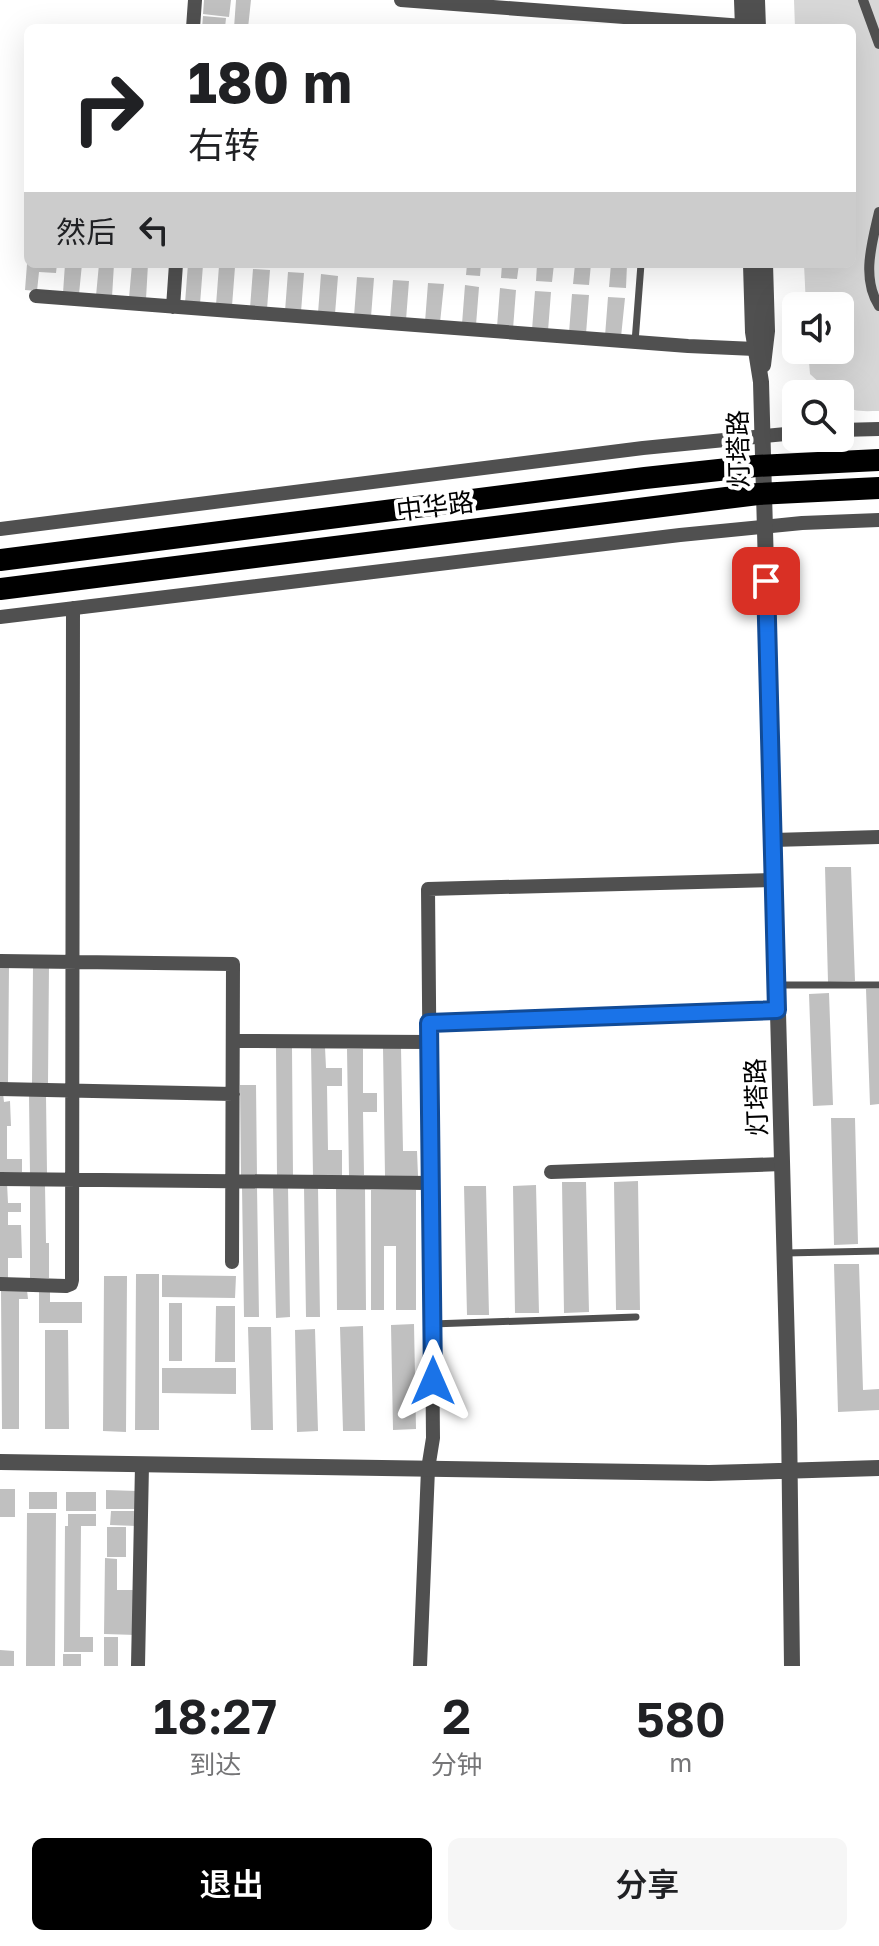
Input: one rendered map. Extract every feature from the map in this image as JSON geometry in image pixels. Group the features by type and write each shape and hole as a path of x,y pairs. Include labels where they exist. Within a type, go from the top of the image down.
{"highway":[{"name":"中华路","path":"0,560 645,478 763,465 879,460"},
{"name":"中华路","path":"0,589 649,506 763,494 879,488"}],"street":[{"path":"193,24 195,0"},
{"path":"401,0 662,24"},
{"path":"742,0 747,24"},
{"path":"749,24 757,0"},
{"path":"863,0 879,44"},
{"path":"879,212 870,250 869,278 879,306"},
{"path":"173,307 176,268"},
{"name":"灯塔路","path":"751,268 753,332 761,382"},
{"name":"灯塔路","path":"765,268 767,331 761,382 763,494 782,1164 792,1666"},
{"path":"36,296 755,349"},
{"path":"854,430 879,429"},
{"path":"0,529 643,448 782,434"},
{"path":"0,617 680,535 802,523 879,520"},
{"path":"0,1284 71,1284 73,608"},
{"path":"773,840 879,837"},
{"path":"420,1666 428,1469 433,1438 428,889 774,880"},
{"path":"0,961 233,964 232,1262"},
{"path":"429,1023 777,1010"},
{"path":"233,1041 430,1042"},
{"path":"0,1089 233,1094"},
{"path":"551,1172 782,1164"},
{"path":"0,1179 431,1183"},
{"path":"0,1462 709,1473 879,1468"},
{"path":"138,1666 142,1465"}],"lane":[{"path":"635,342 641,268"},
{"path":"777,985 879,985"},
{"path":"784,1253 879,1251"},
{"path":"432,1324 636,1317"}],"shaded area":[{"path":"794,0 879,0 879,411 854,410 854,380 817,380 810,374 809,364 854,364 854,292 805,292 804,268 856,268 856,24 795,24"}],"building":[{"path":"204,0 231,0 229,17 203,14"},
{"path":"236,0 251,0 248,24 234,24"},
{"path":"203,16 226,18 225,24 202,24"},
{"path":"27,268 57,268 56,273 39,272 37,291 25,290"},
{"path":"65,268 82,268 79,294 63,293"},
{"path":"99,268 114,268 112,297 96,296"},
{"path":"132,268 148,268 146,299 129,298"},
{"path":"188,268 203,268 200,304 185,303"},
{"path":"219,268 235,268 232,306 216,305"},
{"path":"467,268 481,268 480,276 466,275"},
{"path":"502,268 518,268 517,279 501,278"},
{"path":"537,268 554,268 552,282 536,281"},
{"path":"575,268 591,268 589,285 573,284"},
{"path":"611,268 627,268 626,288 609,287"},
{"path":"253,269 270,270 267,309 250,308"},
{"path":"288,272 304,273 301,312 285,311"},
{"path":"321,274 338,276 335,314 318,313"},
{"path":"357,277 374,278 371,317 354,316"},
{"path":"393,280 409,281 406,320 390,319"},
{"path":"428,283 444,284 440,323 425,322"},
{"path":"465,285 479,287 476,325 462,324"},
{"path":"500,288 516,290 513,329 497,327"},
{"path":"535,291 551,292 548,331 532,330"},
{"path":"572,294 589,295 586,334 569,333"},
{"path":"608,297 625,298 621,337 605,336"},
{"path":"825,867 851,867 855,981 828,982"},
{"path":"33,966 49,966 48,1083 32,1083"},
{"path":"0,967 9,967 8,1083 0,1083"},
{"path":"866,989 879,989 879,1104 870,1105"},
{"path":"829,993 833,1105 813,1106 809,994"},
{"path":"325,1047 326,1068 342,1068 342,1086 327,1086 328,1150 342,1150 342,1176 313,1176 311,1048"},
{"path":"276,1048 292,1048 293,1177 277,1177"},
{"path":"383,1048 401,1048 403,1151 417,1151 418,1176 385,1176"},
{"path":"347,1049 363,1049 363,1093 377,1093 377,1112 363,1112 364,1175 349,1176"},
{"path":"240,1085 256,1085 257,1177 241,1177"},
{"path":"0,1093 3,1093 4,1102 10,1101 7,1159 22,1159 22,1172 0,1172"},
{"path":"29,1096 46,1096 47,1173 30,1174"},
{"path":"831,1118 855,1118 858,1244 834,1245"},
{"path":"638,1181 640,1310 616,1310 614,1182"},
{"path":"562,1182 586,1182 589,1312 564,1313"},
{"path":"0,1183 7,1183 8,1203 21,1203 21,1212 8,1212 8,1225 21,1225 22,1258 8,1258 8,1278 0,1278"},
{"path":"30,1185 45,1185 49,1278 30,1278"},
{"path":"536,1185 539,1313 515,1313 513,1186"},
{"path":"273,1186 288,1186 290,1317 276,1318"},
{"path":"336,1186 365,1186 366,1310 337,1310"},
{"path":"464,1186 486,1186 489,1315 467,1315"},
{"path":"242,1187 257,1187 259,1317 244,1317"},
{"path":"304,1187 318,1187 320,1317 306,1317"},
{"path":"371,1190 416,1190 416,1310 396,1310 396,1246 384,1246 384,1310 371,1310"},
{"path":"834,1264 859,1264 863,1390 879,1389 879,1410 838,1412"},
{"path":"136,1274 159,1274 159,1430 135,1430"},
{"path":"162,1275 236,1276 235,1298 162,1297"},
{"path":"104,1276 127,1276 126,1432 103,1431"},
{"path":"1,1290 27,1290 28,1299 19,1299 19,1429 2,1429"},
{"path":"39,1291 50,1291 50,1302 82,1302 82,1323 39,1323"},
{"path":"169,1303 182,1303 182,1361 169,1361"},
{"path":"216,1306 235,1306 235,1362 215,1362"},
{"path":"414,1324 416,1429 393,1430 391,1325"},
{"path":"363,1326 365,1431 343,1431 340,1327"},
{"path":"248,1327 271,1327 273,1430 251,1430"},
{"path":"315,1329 318,1431 297,1432 295,1330"},
{"path":"45,1330 68,1330 69,1429 45,1429"},
{"path":"162,1368 236,1368 236,1394 162,1393"},
{"path":"0,1489 15,1489 15,1517 0,1517"},
{"path":"106,1490 137,1491 137,1509 106,1509"},
{"path":"29,1492 57,1492 57,1509 29,1509"},
{"path":"66,1492 96,1492 96,1511 66,1511"},
{"path":"111,1511 138,1511 137,1526 110,1525"},
{"path":"27,1513 56,1513 55,1666 26,1666"},
{"path":"68,1514 96,1514 96,1526 81,1526 80,1637 93,1637 93,1652 64,1652 65,1526 68,1526"},
{"path":"107,1527 126,1527 126,1557 107,1557"},
{"path":"105,1558 117,1559 117,1590 136,1590 136,1635 104,1634"},
{"path":"104,1637 118,1637 118,1666 104,1666"},
{"path":"0,1650 14,1651 14,1666 0,1666"},
{"path":"63,1654 81,1654 81,1666 63,1666"}],"route":[{"path":"433,1381 429,1023 777,1010 766,581"}]}
